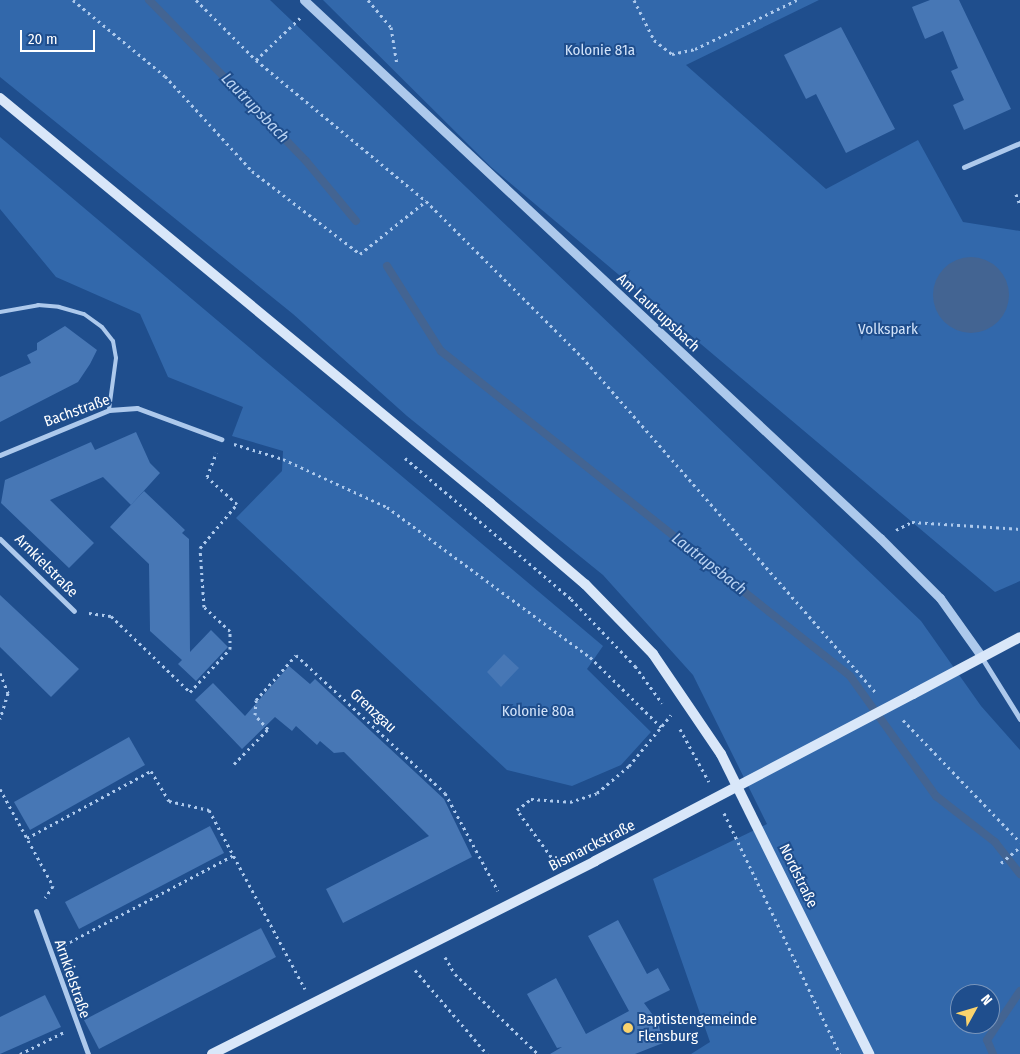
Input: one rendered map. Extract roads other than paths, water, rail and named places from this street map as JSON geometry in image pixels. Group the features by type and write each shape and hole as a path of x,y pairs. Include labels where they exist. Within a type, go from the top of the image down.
{"main road":[{"name":"Nordstraße","path":"0,98 585,584 653,654 697,713 868,1054"},
{"name":"Bismarckstraße","path":"212,1054 312,1002 565,877 1020,637"}],"street":[{"name":"Am Lautrupsbach","path":"307,4 403,96 880,538 940,598 982,657"},
{"path":"964,167 1020,143"},
{"name":"Bachstraße","path":"0,455 109,410 137,408 221,439"},
{"name":"Arnkielstraße","path":"0,539 74,611"},
{"path":"982,657 1020,719"},
{"name":"Arnkielstraße","path":"36,911 76,1026 88,1054"}],"lane":[{"path":"0,312 38,305 59,307 84,314 102,327 113,341 116,358 109,410"}],"waterway":[{"name":"Lautrupsbach","path":"149,0 306,161 356,221"},
{"name":"Lautrupsbach","path":"387,266 441,351 850,676 936,796 995,842 1020,874"},
{"name":"Lautrupsbach","path":"993,1054 987,1040 1020,991"}],"place":[{"name":"Baptistengemeinde Flensburg","path":"628,1028"}],"park label":[{"name":"Kolonie 81a","path":"600,51"},
{"name":"Volkspark","path":"888,330"},
{"name":"Kolonie 80a","path":"538,712"}]}
